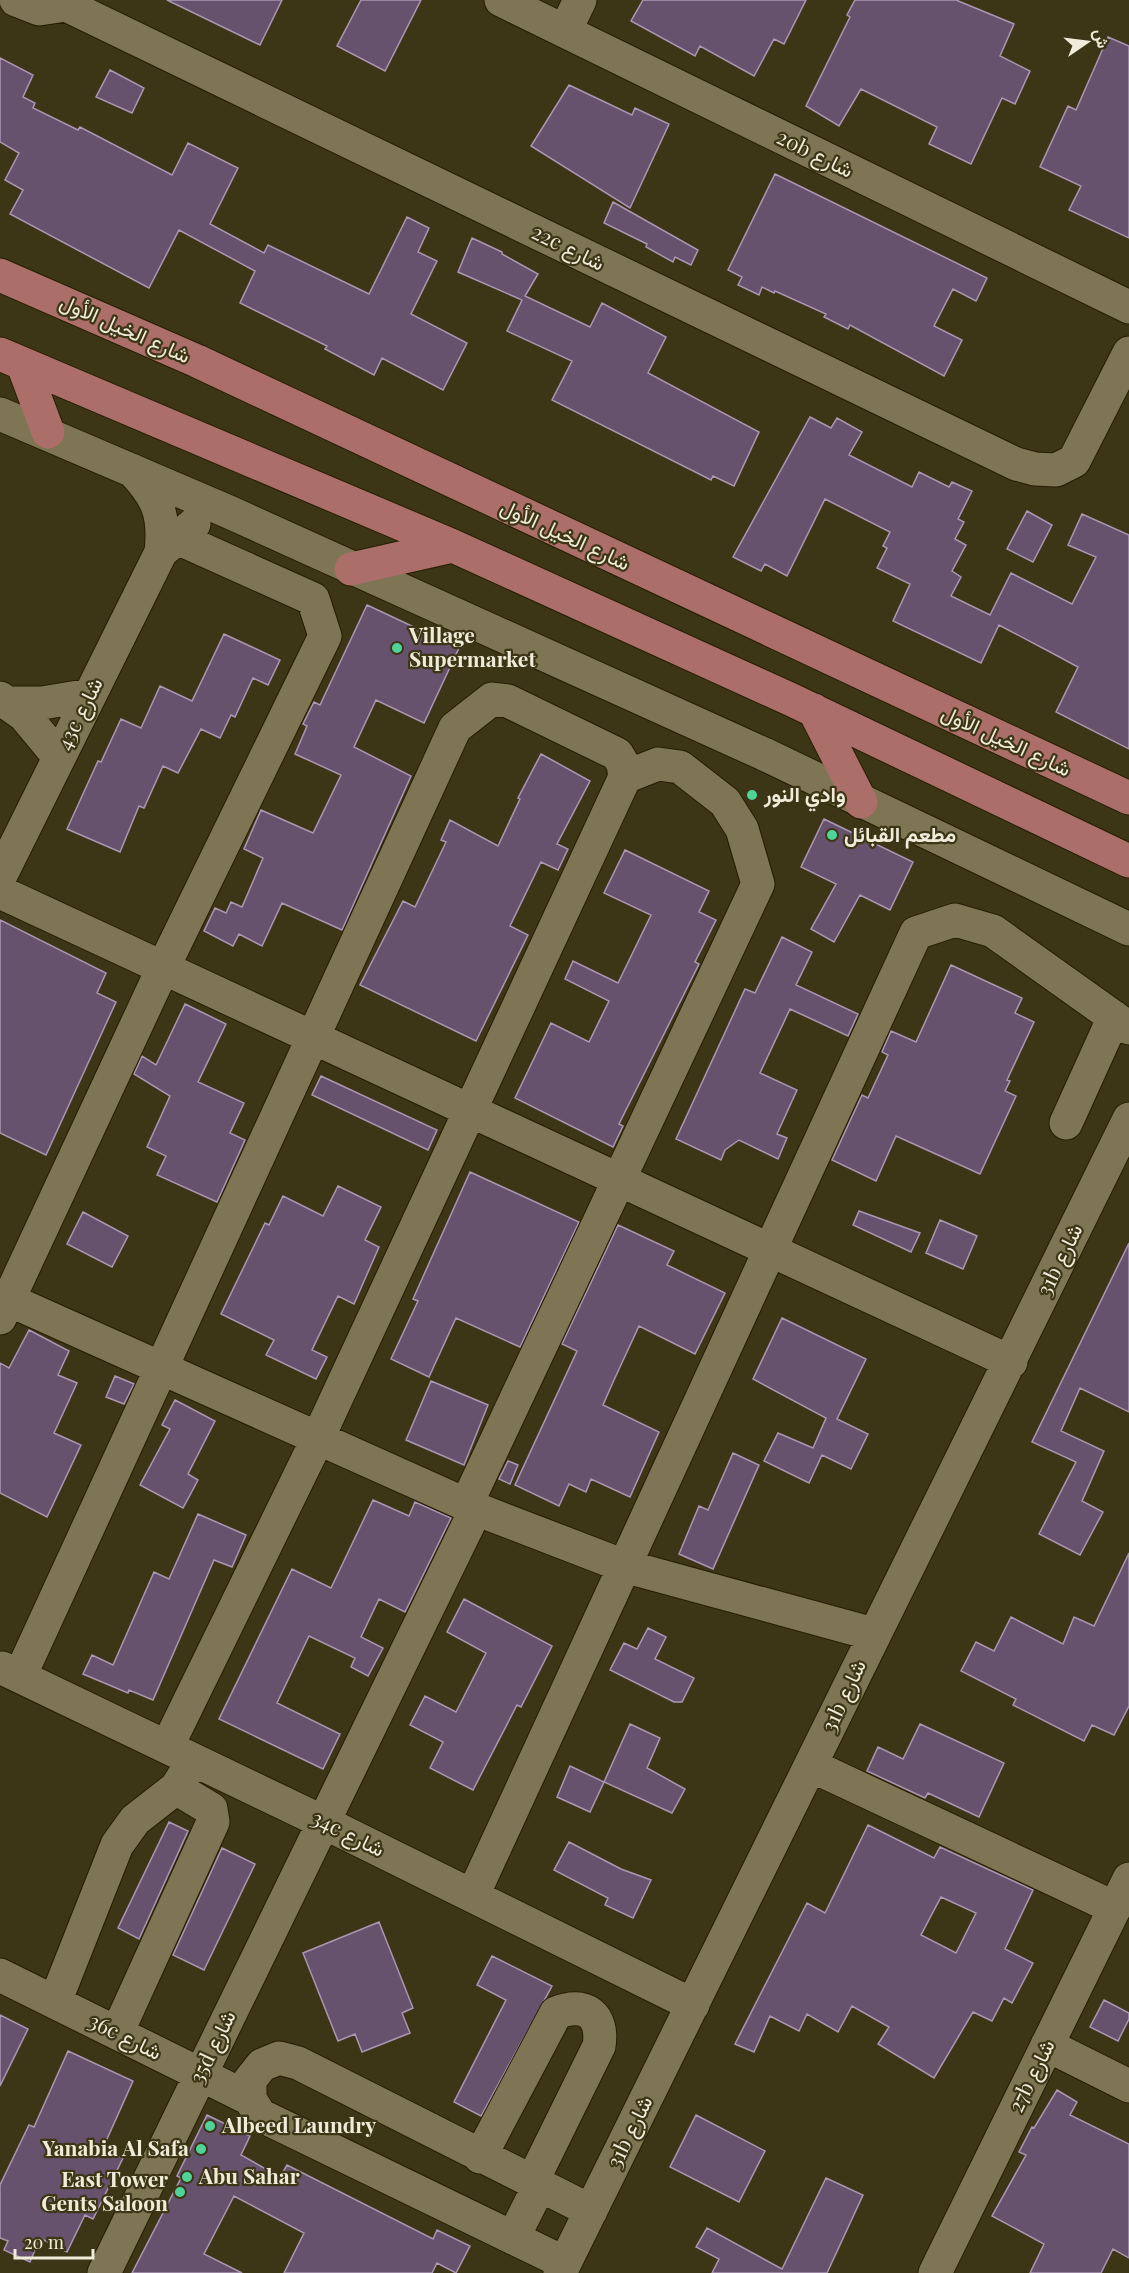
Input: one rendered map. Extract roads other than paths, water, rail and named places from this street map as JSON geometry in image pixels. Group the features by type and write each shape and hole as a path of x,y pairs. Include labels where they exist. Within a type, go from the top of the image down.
{"main road":[{"name":"شارع الخيل الأول","path":"0,275 197,361 1129,798"},
{"path":"11,360 48,432"},
{"path":"11,360 453,546 814,710 1129,861"},
{"path":"351,569 453,546"},
{"path":"814,710 861,802"}],"street":[{"path":"15,0 39,9 64,2"},
{"name":"20b شارع","path":"501,0 1129,307"},
{"path":"565,31 580,0"},
{"name":"22c شارع","path":"64,2 1016,464 1035,470 1056,470 1074,461 1129,353"},
{"path":"0,414 48,432 230,512 351,569 764,754 1129,929"},
{"name":"43c شارع","path":"0,877 168,544 159,507 148,486 131,469"},
{"path":"168,544 201,520 230,512"},
{"path":"168,544 313,599 325,636 7,1291 161,1368 472,1506 624,1566 873,1634"},
{"path":"5,700 42,703 90,695"},
{"path":"10,1672 161,1368 455,728 492,699 508,701 617,754 623,764 625,777 318,1438 180,1753 176,1788 135,1820 117,1845 55,2002"},
{"path":"5,700 36,728 59,757"},
{"name":"35d شارع","path":"104,2273 323,1821 472,1506 618,1179 758,884 742,829 725,802 680,767 658,764 625,777"},
{"path":"0,892 1011,1362"},
{"path":"473,1895 916,933 955,920 993,931 1122,1023 1066,1123"},
{"name":"31b شارع","path":"563,2268 812,1766 873,1634 1011,1362 1129,1119"},
{"name":"34c شارع","path":"10,1672 323,1821 693,2005"},
{"path":"812,1766 1115,1908"},
{"path":"117,2033 213,1822 211,1809 176,1788"},
{"name":"27b شارع","path":"935,2273 1129,1879"},
{"name":"36c شارع","path":"0,1975 250,2099"},
{"path":"480,2157 556,2013 569,2007 584,2009 596,2018 601,2032 599,2046 535,2184 513,2238"},
{"path":"1047,2045 1129,2086"},
{"path":"563,2268 513,2238 260,2115 250,2099 250,2080 262,2065 279,2058 298,2063 480,2157 591,2211"}],"place":[{"name":"Village Supermarket","path":"397,648"},
{"name":"وادي النور","path":"752,795"},
{"name":"مطعم القبائل","path":"832,835"},
{"name":"Albeed Laundry","path":"210,2126"},
{"name":"Yanabia Al Safa","path":"201,2149"},
{"name":"Abu Sahar","path":"187,2177"},
{"name":"East Tower Gents Saloon","path":"180,2192"}]}
